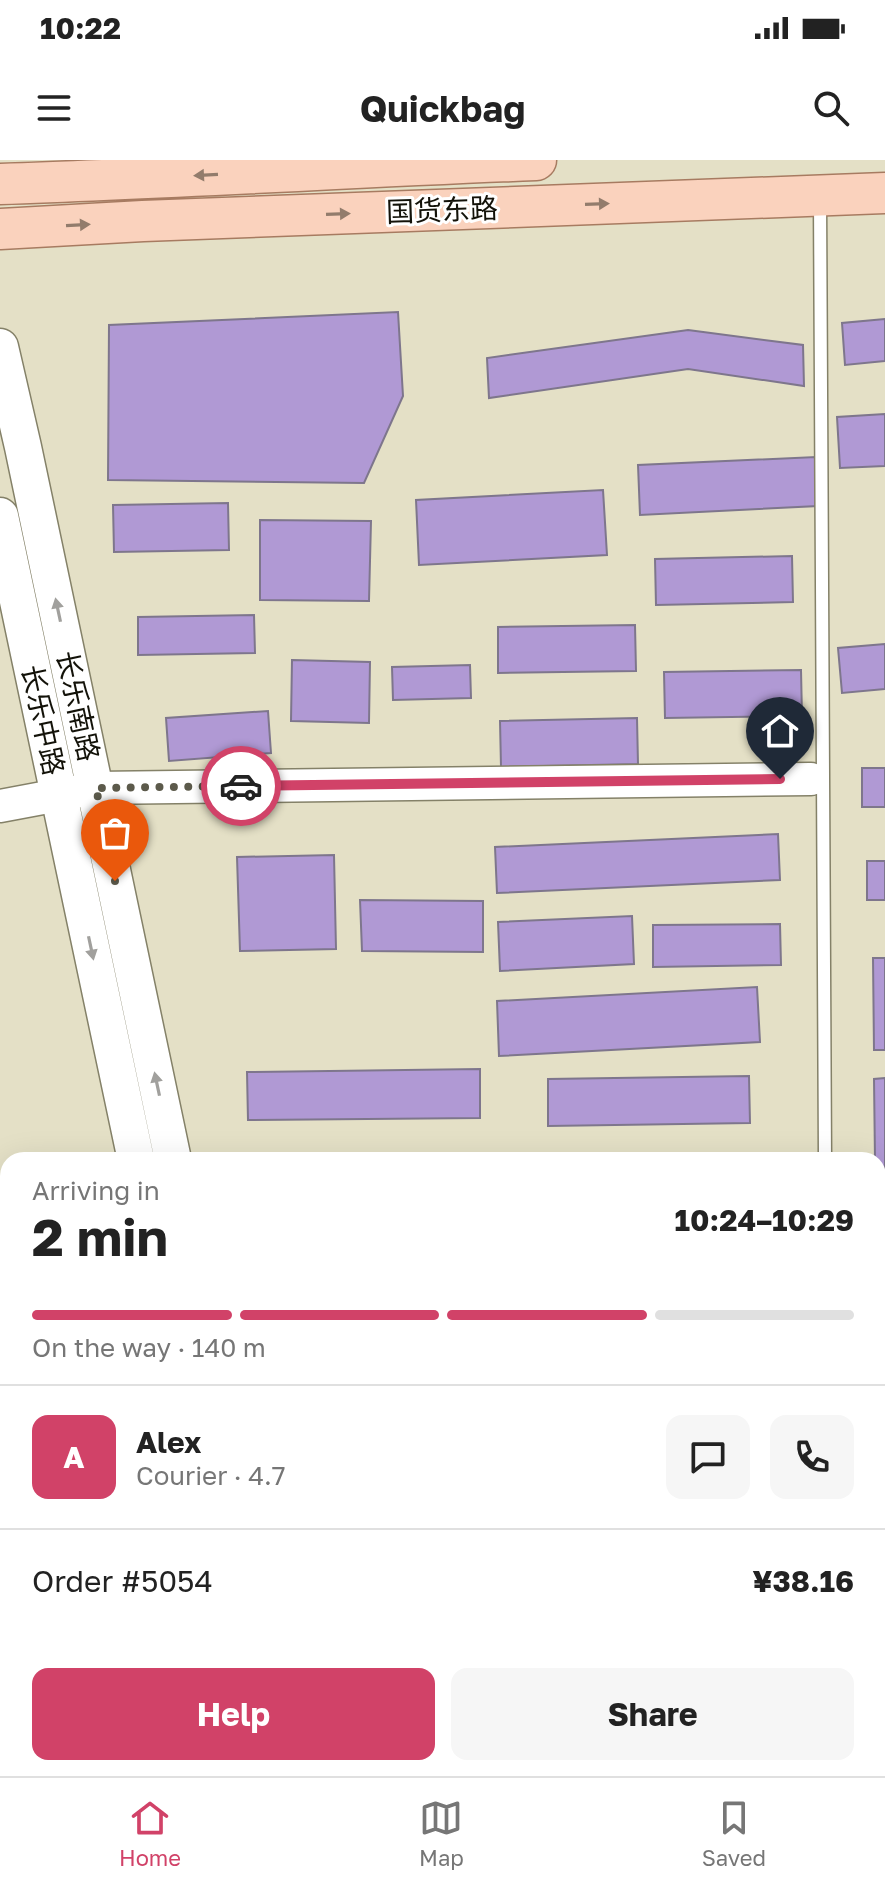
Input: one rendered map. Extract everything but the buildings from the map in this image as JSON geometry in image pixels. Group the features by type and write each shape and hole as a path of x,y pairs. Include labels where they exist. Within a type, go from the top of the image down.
{"main road":[{"path":"89,160 155,178"},
{"name":"国货东路","path":"0,184 536,160"},
{"name":"国货东路","path":"0,229 885,193"},
{"name":"长乐南路","path":"0,347 171,1152"},
{"name":"长乐中路","path":"0,516 134,1152"}],"street":[{"path":"0,806 96,788 811,779"}],"lane":[{"path":"820,195 825,1152"}],"way so far":[{"path":"115,881 96,788 241,786"}],"route":[{"path":"241,786 780,779"}]}
